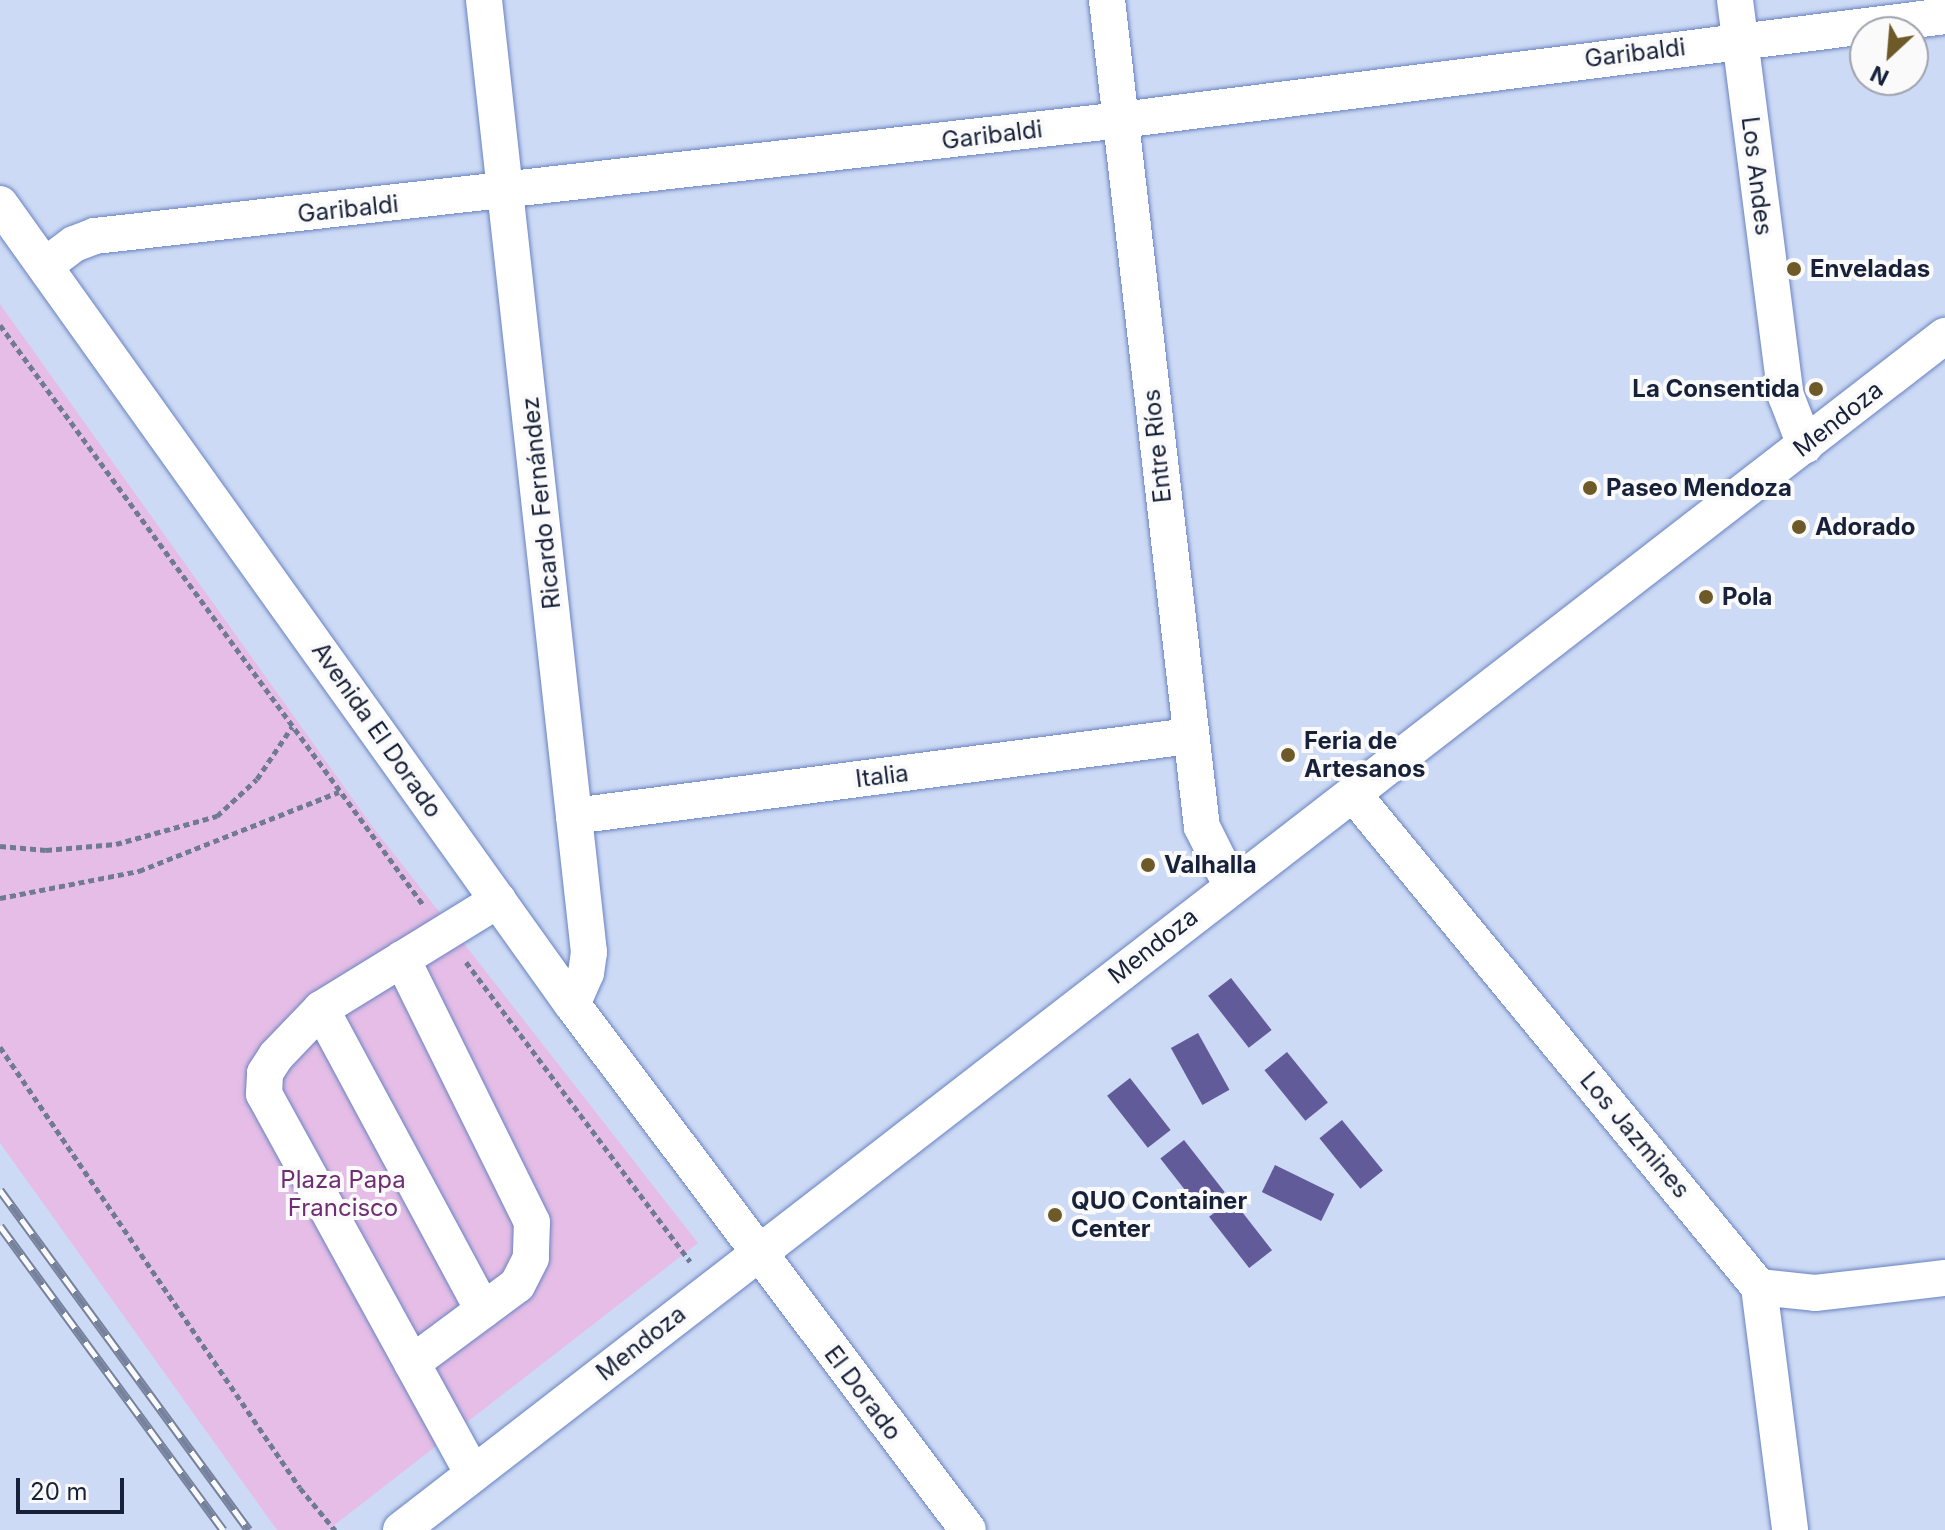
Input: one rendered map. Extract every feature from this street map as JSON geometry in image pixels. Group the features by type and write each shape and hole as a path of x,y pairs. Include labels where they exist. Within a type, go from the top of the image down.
{"street":[{"name":"Ricardo Fernández","path":"484,0 508,192 589,952 586,973 572,1004"},
{"name":"Entre Ríos","path":"1107,0 1189,736 1202,827 1231,885"},
{"name":"Los Andes","path":"1735,0 1786,396 1805,445"},
{"name":"Garibaldi","path":"46,265 74,244 95,236 508,192 1121,120 1739,39 1945,16"},
{"name":"Avenida El Dorado","path":"0,204 572,1004 757,1255"},
{"name":"Mendoza","path":"401,1530 1231,885 1354,795 1945,336"},
{"name":"Italia","path":"574,816 1189,736"},
{"name":"Los Jazmines","path":"1354,795 1759,1287"},
{"path":"473,1474 264,1094 265,1073 276,1056 321,1009 498,900"},
{"path":"402,959 532,1222 531,1258 517,1285 412,1363"},
{"path":"321,1009 483,1310"},
{"name":"El Dorado","path":"757,1255 968,1530"},
{"path":"1790,1530 1759,1287 1815,1293 1945,1278"}],"path":[{"path":"0,325 339,792 711,1289"},
{"path":"0,846 46,850 116,844 217,816 257,779 292,727"},
{"path":"0,898 30,895 139,871 339,792"},
{"path":"0,1047 300,1488 335,1530"}],"green space":[{"name":"Plaza Papa Francisco","path":"0,304 372,826 698,1243 328,1530 277,1530 0,1143"}],"building":[{"path":"1231,978 1272,1030 1249,1048 1208,996"},
{"path":"1198,1033 1230,1090 1202,1105 1171,1048"},
{"path":"1287,1052 1328,1103 1305,1121 1264,1070"},
{"path":"1130,1078 1171,1130 1148,1148 1107,1096"},
{"path":"1342,1120 1383,1171 1360,1189 1319,1138"},
{"path":"1184,1140 1225,1192 1201,1210 1160,1158"},
{"path":"1275,1165 1334,1194 1321,1221 1262,1192"},
{"path":"1232,1199 1272,1250 1249,1268 1209,1217"}],"railway":[{"path":"0,1190 249,1530"},
{"path":"0,1226 223,1530"}],"place":[{"name":"Enveladas","path":"1794,269"},
{"name":"La Consentida","path":"1816,389"},
{"name":"Paseo Mendoza","path":"1590,488"},
{"name":"Adorado","path":"1799,527"},
{"name":"Pola","path":"1706,597"},
{"name":"Feria de Artesanos","path":"1288,755"},
{"name":"Valhalla","path":"1148,865"},
{"name":"QUO Container Center","path":"1055,1215"}]}
